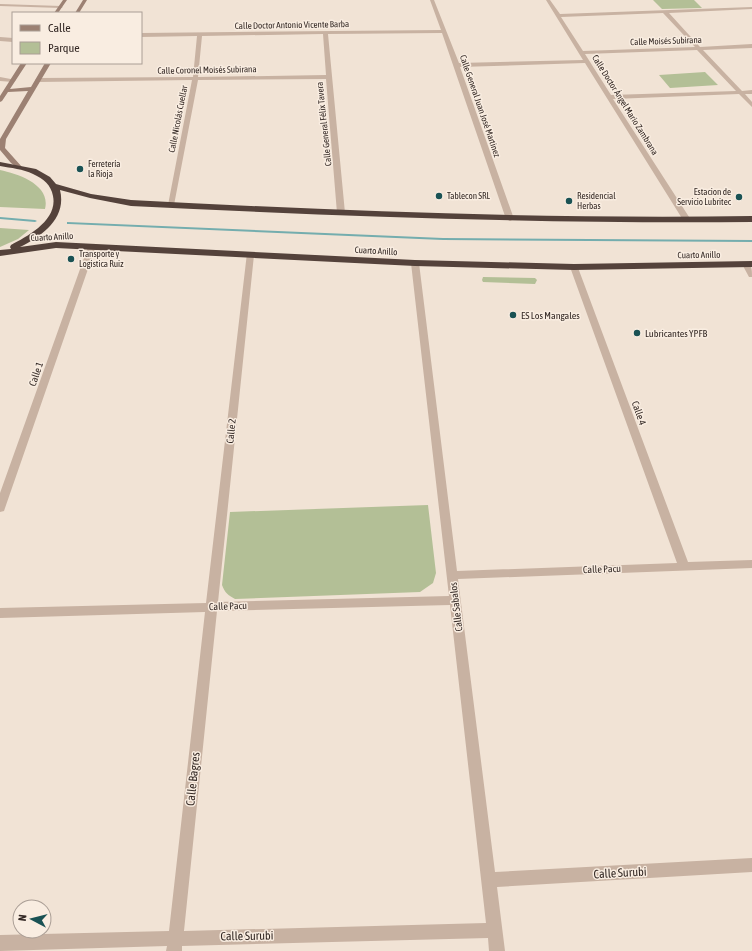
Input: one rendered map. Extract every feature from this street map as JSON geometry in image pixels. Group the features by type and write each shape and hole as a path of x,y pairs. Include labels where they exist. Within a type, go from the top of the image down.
{"highway":[{"path":"0,164 34,171 46,178 54,186 59,198 57,209 46,226 26,241 0,253"},
{"path":"54,186 90,196 131,203 171,205 510,219 752,219"},
{"name":"Cuarto Anillo","path":"0,253 56,245 415,263 574,267 749,264"}],"street":[{"path":"57,12 65,0"},
{"path":"78,12 85,0"},
{"name":"Calle General Juan José Martinez","path":"432,0 457,65 510,219"},
{"name":"Calle Doctor Ángel Mario Zambrana","path":"548,0 687,220"},
{"path":"0,5 60,6"},
{"path":"558,16 752,8"},
{"path":"665,12 752,105"},
{"name":"Calle Doctor Antonio Vicente Barba","path":"142,35 444,31"},
{"name":"Calle General Félix Tavera","path":"325,33 341,213"},
{"name":"Calle Nicolás Cuellar","path":"171,205 195,80 200,35"},
{"path":"0,39 12,40"},
{"name":"Calle Moisés Subirana","path":"581,53 752,46"},
{"path":"457,65 587,61"},
{"path":"0,100 23,64"},
{"path":"19,167 7,155 2,144 3,139 47,64"},
{"name":"Calle Coronel Moisés Subirana","path":"38,80 195,80 328,77"},
{"path":"0,79 13,80"},
{"path":"7,90 21,91 32,89"},
{"path":"610,97 752,92"},
{"name":"Calle 1","path":"0,508 92,246"},
{"name":"Calle 2","path":"213,607 250,255"},
{"name":"Calle Sabalos","path":"415,263 497,951"},
{"path":"749,264 752,275"},
{"name":"Calle 4","path":"574,267 684,566"},
{"name":"Calle Pacu","path":"452,575 752,564"},
{"name":"Calle Pacu","path":"0,613 455,600"},
{"name":"Calle Bagres","path":"175,945 213,607"},
{"name":"Calle Surubi","path":"488,880 752,866"},
{"name":"Calle Surubi","path":"0,943 175,945 494,930"}],"green space":[{"path":"653,0 694,0 702,8 662,9"},
{"path":"705,72 718,85 670,88 659,75"},
{"path":"0,170 16,174 32,182 38,187 43,193 46,201 45,209 0,207"},
{"path":"0,228 29,230 18,239 0,247"},
{"path":"483,277 535,278 537,280 535,284 483,282"},
{"path":"428,505 436,573 433,583 420,592 235,599 224,590 222,585 230,512"}],"waterway":[{"path":"0,218 35,221"},
{"path":"69,223 443,239 752,241"}],"place":[{"name":"Ferretería la Rioja","path":"80,169"},
{"name":"Tablecon SRL","path":"439,196"},
{"name":"Estacion de Servicio Lubritec","path":"739,197"},
{"name":"Residencial Herbas","path":"569,201"},
{"name":"Transporte y Logistica Ruiz","path":"71,259"},
{"name":"ES Los Mangales","path":"513,315"},
{"name":"Lubricantes YPFB","path":"637,333"}]}
